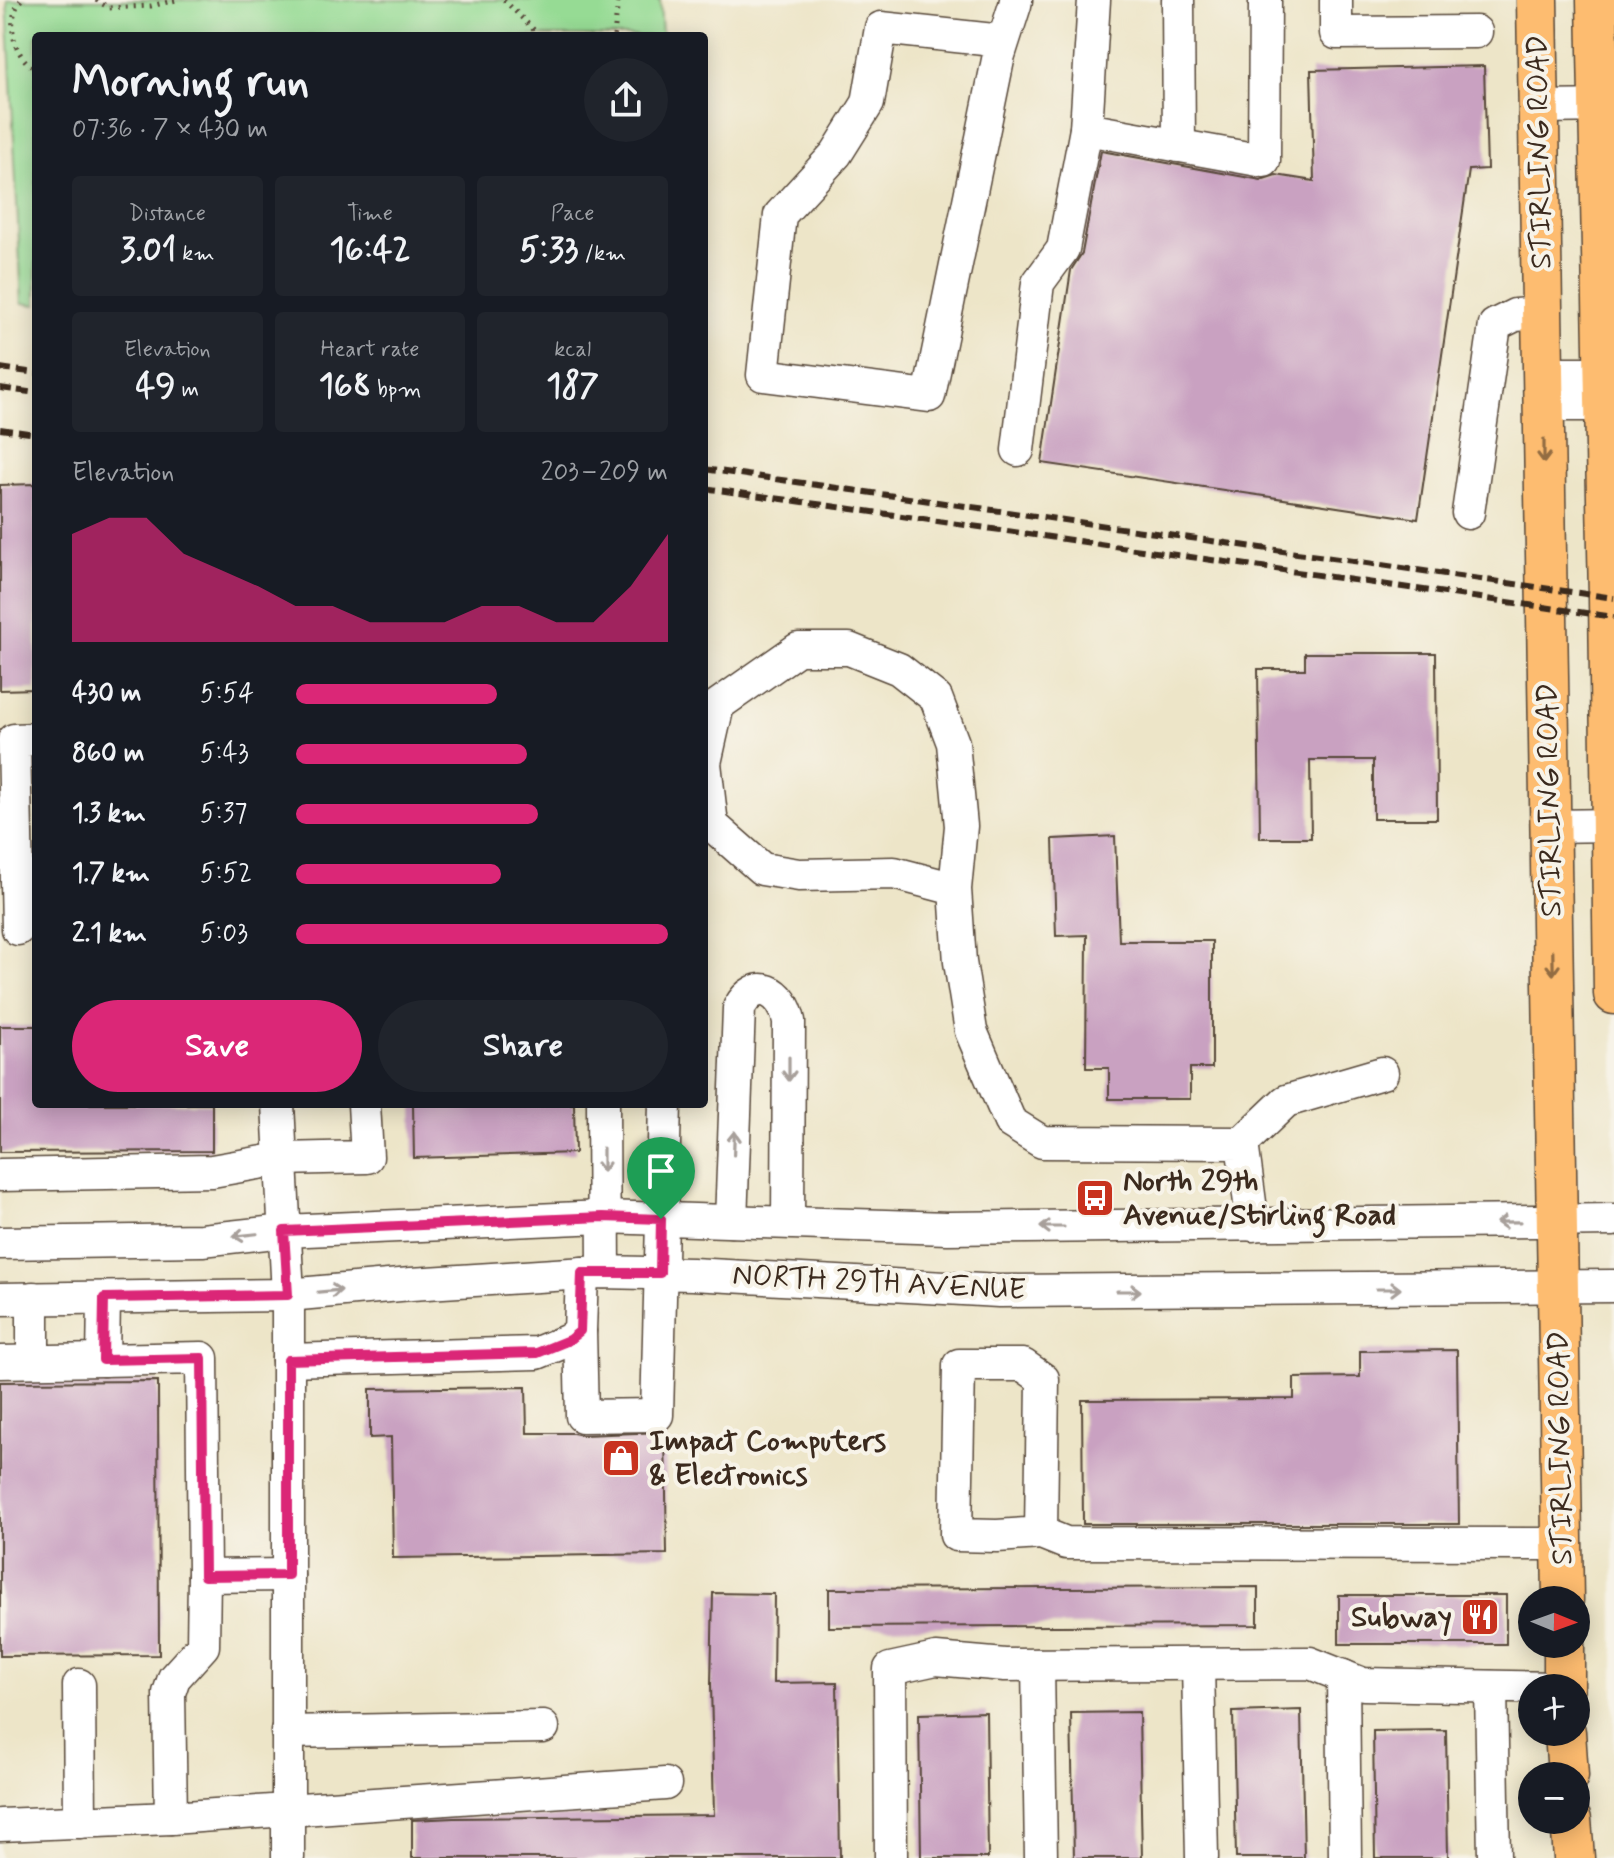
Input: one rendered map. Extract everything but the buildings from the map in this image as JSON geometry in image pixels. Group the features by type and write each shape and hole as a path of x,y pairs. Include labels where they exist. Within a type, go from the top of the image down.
{"main road":[{"name":"STIRLING ROAD","path":"1537,0 1563,1586"},
{"name":"STIRLING ROAD","path":"1597,0 1606,106 1614,994"},
{"path":"1572,1834 1574,1858"}],"street":[{"path":"1003,41 881,28 868,103 836,154 780,215 763,375 929,396 1003,41 1016,0"},
{"path":"1018,450 1038,283 1063,249 1086,129 1094,0"},
{"path":"1178,0 1179,146"},
{"path":"1086,129 1264,161 1265,0"},
{"path":"1336,0 1336,33 1476,32"},
{"path":"1539,107 1606,106"},
{"path":"1468,513 1495,325 1515,315 1542,313"},
{"path":"1544,389 1609,389"},
{"path":"708,750 718,705 798,649 849,649 899,669 936,698 953,743 961,826 955,889 960,962 971,1031 1010,1122 1042,1142 1242,1143 1286,1101 1382,1073"},
{"path":"18,929 14,740 32,739"},
{"path":"708,790 712,825 762,869 799,875 894,873 955,889"},
{"path":"1550,826 1613,825"},
{"path":"731,1221 739,1008 745,996 767,991 778,995 786,1006 789,1021 788,1222"},
{"path":"278,1108 288,1295 288,1858"},
{"path":"0,1175 212,1171 281,1159 367,1157 364,1108"},
{"path":"603,1108 603,1217 580,1331 582,1416 657,1415 665,1108"},
{"path":"1242,1143 1253,1225"},
{"name":"NORTH 29TH AVENUE","path":"0,1243 202,1240 284,1231 603,1217 948,1228 1614,1220"},
{"name":"NORTH 29TH AVENUE","path":"0,1299 288,1295 593,1273 660,1273 999,1291 1614,1286"},
{"path":"33,1298 33,1361"},
{"path":"103,1360 104,1298"},
{"path":"288,1360 537,1353 569,1340 580,1331"},
{"path":"0,1362 202,1358 203,1646 174,1678 169,1693 171,1818"},
{"path":"1041,1533 1043,1379 1023,1365 959,1365 956,1535 1041,1533 1066,1543 1562,1544"},
{"path":"204,1576 288,1575"},
{"path":"891,1858 890,1669 936,1659 1005,1665 1310,1663 1363,1684 1518,1687"},
{"path":"1198,1664 1202,1858"},
{"path":"1038,1665 1041,1858"},
{"path":"1343,1676 1345,1858"},
{"path":"79,1685 80,1822"},
{"path":"1491,1687 1494,1858"},
{"path":"287,1732 543,1727"},
{"path":"0,1825 171,1818 665,1784"}],"path":[{"path":"21,0 15,7 12,26 16,47 32,67"},
{"path":"96,0 109,8 151,6 176,0"},
{"path":"504,0 536,32"},
{"path":"614,32 618,0"}],"green space":[{"path":"7,0 660,0 662,32 32,32 32,304 22,303"}],"railway":[{"path":"0,368 32,372"},
{"path":"0,388 32,392"},
{"path":"0,429 32,433"},
{"path":"708,470 1614,598"},
{"path":"708,489 1614,617"}],"place":[{"name":"North 29th Avenue/Stirling Road","path":"1095,1198"},
{"name":"Impact Computers & Electronics","path":"621,1458"},
{"name":"Subway","path":"1480,1617"}],"route":[{"path":"603,1217 661,1219 660,1273 582,1273 580,1331 569,1340 537,1353 288,1360 288,1575 204,1576 202,1358 103,1360 104,1298 288,1295 284,1231 603,1217"}]}
